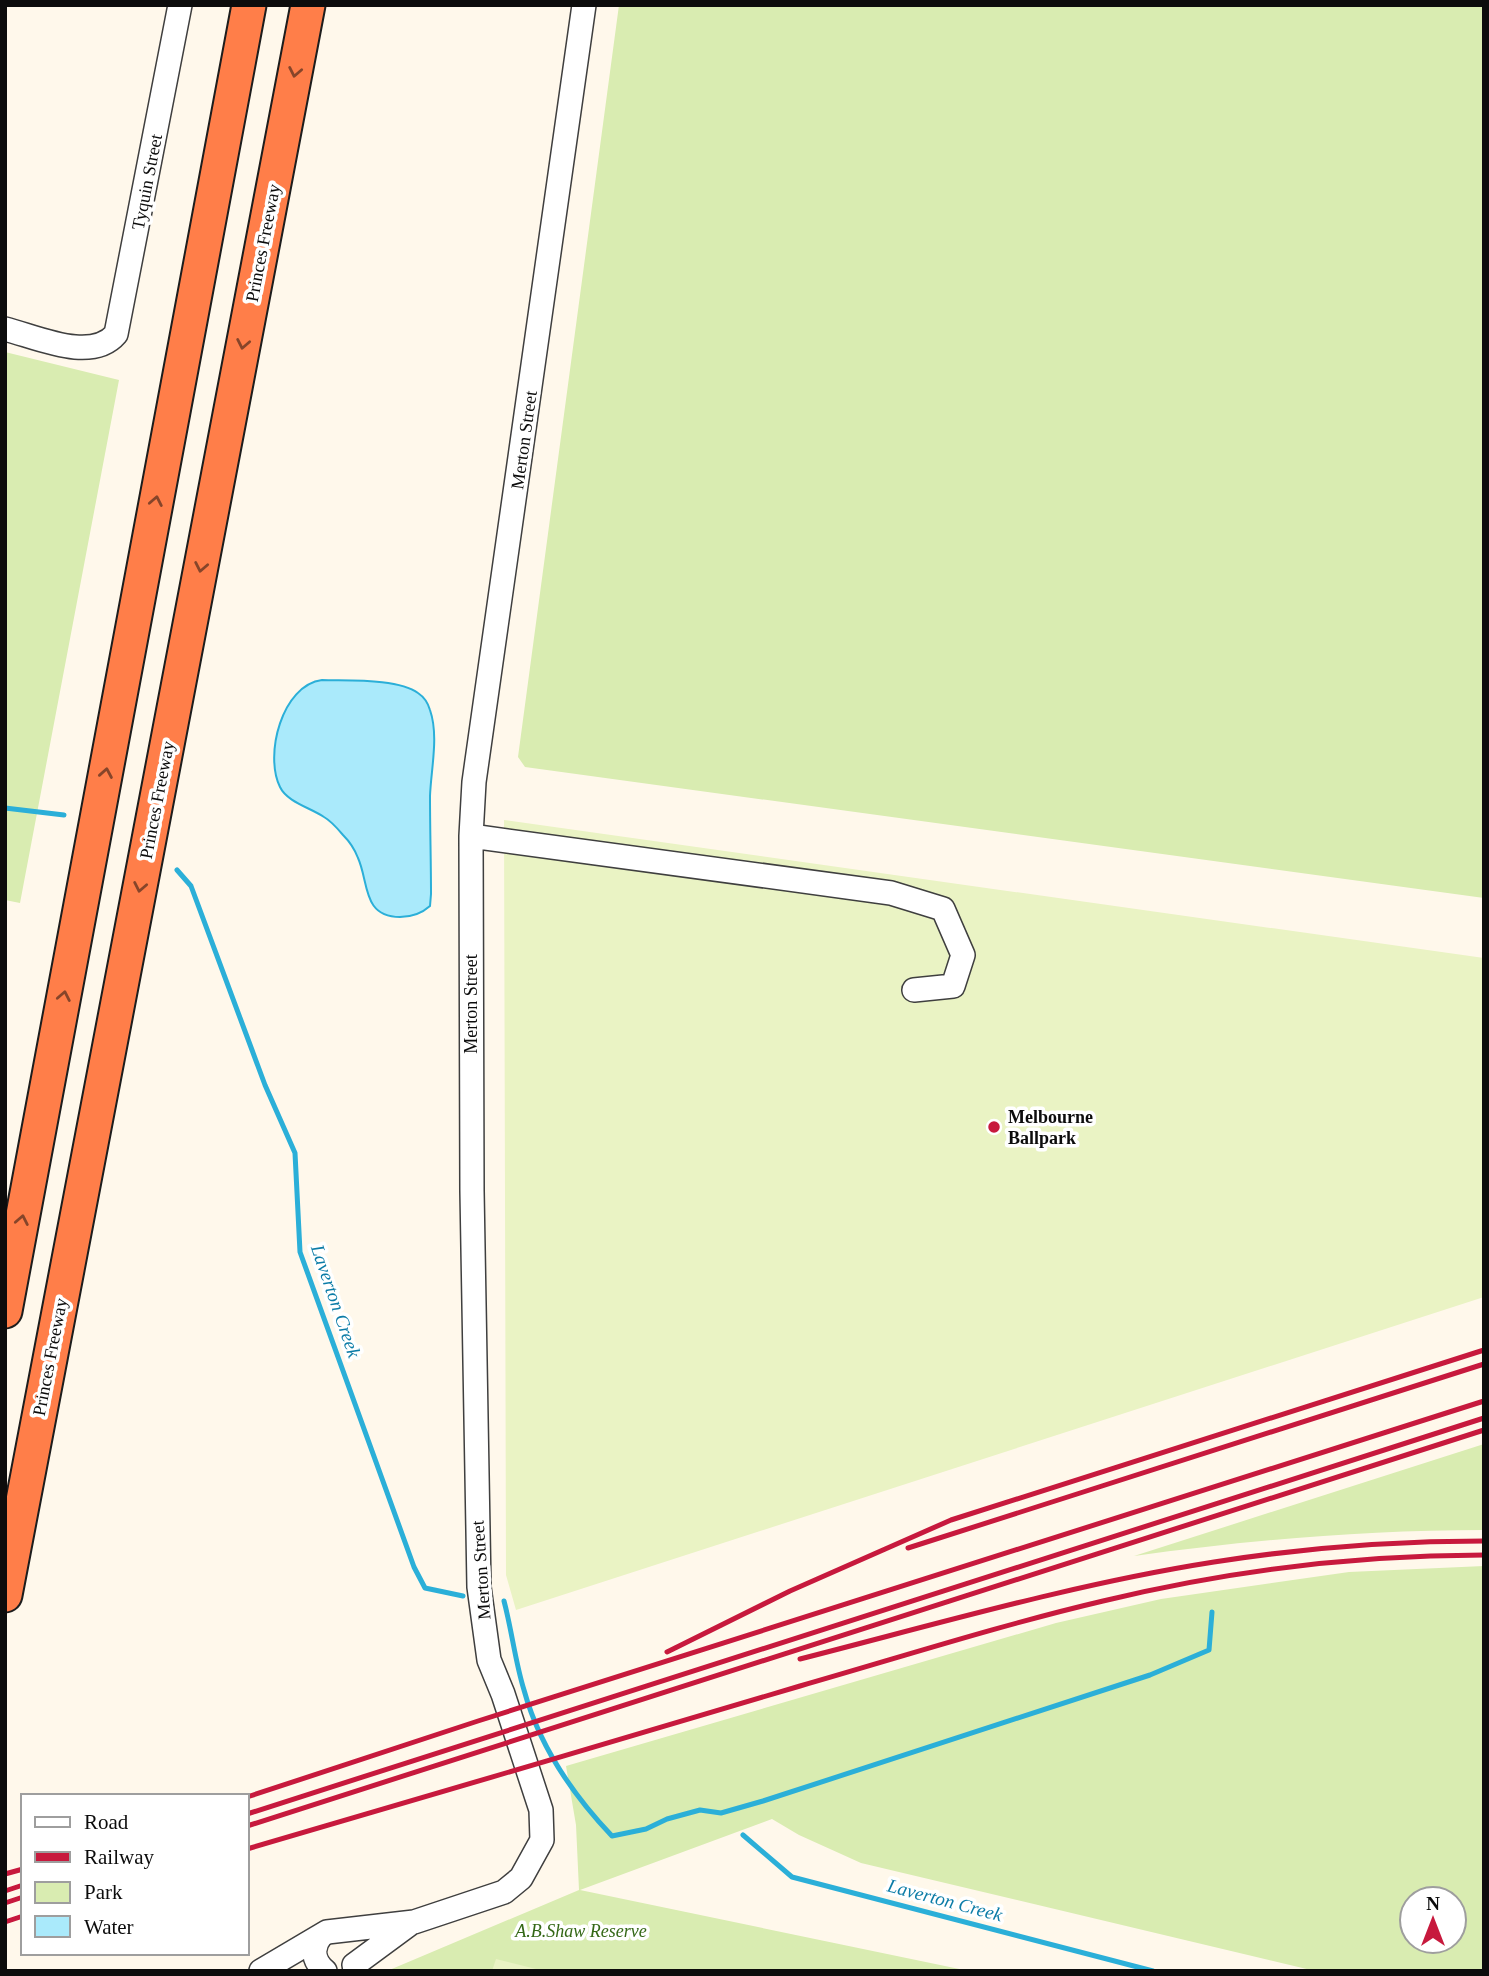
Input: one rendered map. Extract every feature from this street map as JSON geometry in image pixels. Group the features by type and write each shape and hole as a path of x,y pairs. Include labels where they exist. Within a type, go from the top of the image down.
{"highway":[{"path":"5,1311 249,5"},
{"name":"Princes Freeway","path":"5,1595 308,5"}],"street":[{"name":"Tyquin Street","path":"5,329 83,349 97,348 111,339 119,324 180,5"},
{"name":"Merton Street","path":"332,1933 414,1922 504,1892 521,1878 542,1840 541,1810 489,1660 479,1587 472,1191 471,836 474,782 584,5"},
{"path":"471,836 891,893 943,909 963,955 953,986 914,990"},
{"name":"Merton Street","path":"352,1968 414,1922"},
{"path":"261,1971 332,1933"},
{"path":"323,1969 314,1956 317,1941 332,1933 354,1938 358,1945 358,1958 352,1968"},
{"path":"287,1971 323,1969"}],"green space":[{"path":"619,5 1484,5 1484,898 525,767 518,757"},
{"path":"5,352 119,380 20,903 5,900"},
{"name":"Melbourne Ballpark","path":"504,820 1484,958 1484,1297 516,1610 506,1575"},
{"path":"1484,1444 1484,1530 1309,1537 1134,1556"},
{"name":"A.B.Shaw Reserve","path":"1484,1566 1484,1971 1315,1971 861,1863 799,1835 772,1819 580,1890 969,1971 387,1971 579,1890 576,1825 566,1766 1056,1623 1161,1599 1349,1572"},
{"path":"496,1959 544,1971 492,1971"}],"water":[{"path":"322,680 372,681 398,685 418,693 429,707 434,731 430,796 431,894 430,906 416,915 400,917 379,911 369,897 358,858 347,840 329,821 294,801 280,787 274,757 280,723 296,694 308,685"}],"waterway":[{"name":"Laverton Creek","path":"5,808 64,815"},
{"name":"Laverton Creek","path":"177,870 191,886 265,1085 295,1153 300,1252 414,1567 425,1588 463,1596"},
{"path":"504,1601 530,1710 548,1750 584,1804 612,1836 646,1829 667,1819 700,1810 721,1813 763,1801 1150,1675 1209,1650 1212,1612"},
{"name":"Laverton Creek","path":"743,1835 792,1877 1153,1971"}],"railway":[{"path":"667,1652 790,1591 951,1520 1484,1350"},
{"path":"908,1548 1484,1364"},
{"path":"248,1797 1484,1401"},
{"path":"248,1814 1484,1418"},
{"path":"248,1826 1484,1430"},
{"path":"800,1659 1058,1593 1214,1562 1349,1546 1484,1541"},
{"path":"248,1849 951,1642 1103,1601 1197,1581 1292,1567 1388,1558 1484,1555"},
{"path":"5,1874 21,1870"},
{"path":"5,1891 21,1886"},
{"path":"5,1903 21,1898"},
{"path":"5,1922 21,1917"}],"place":[{"name":"Melbourne Ballpark","path":"994,1127"}]}
